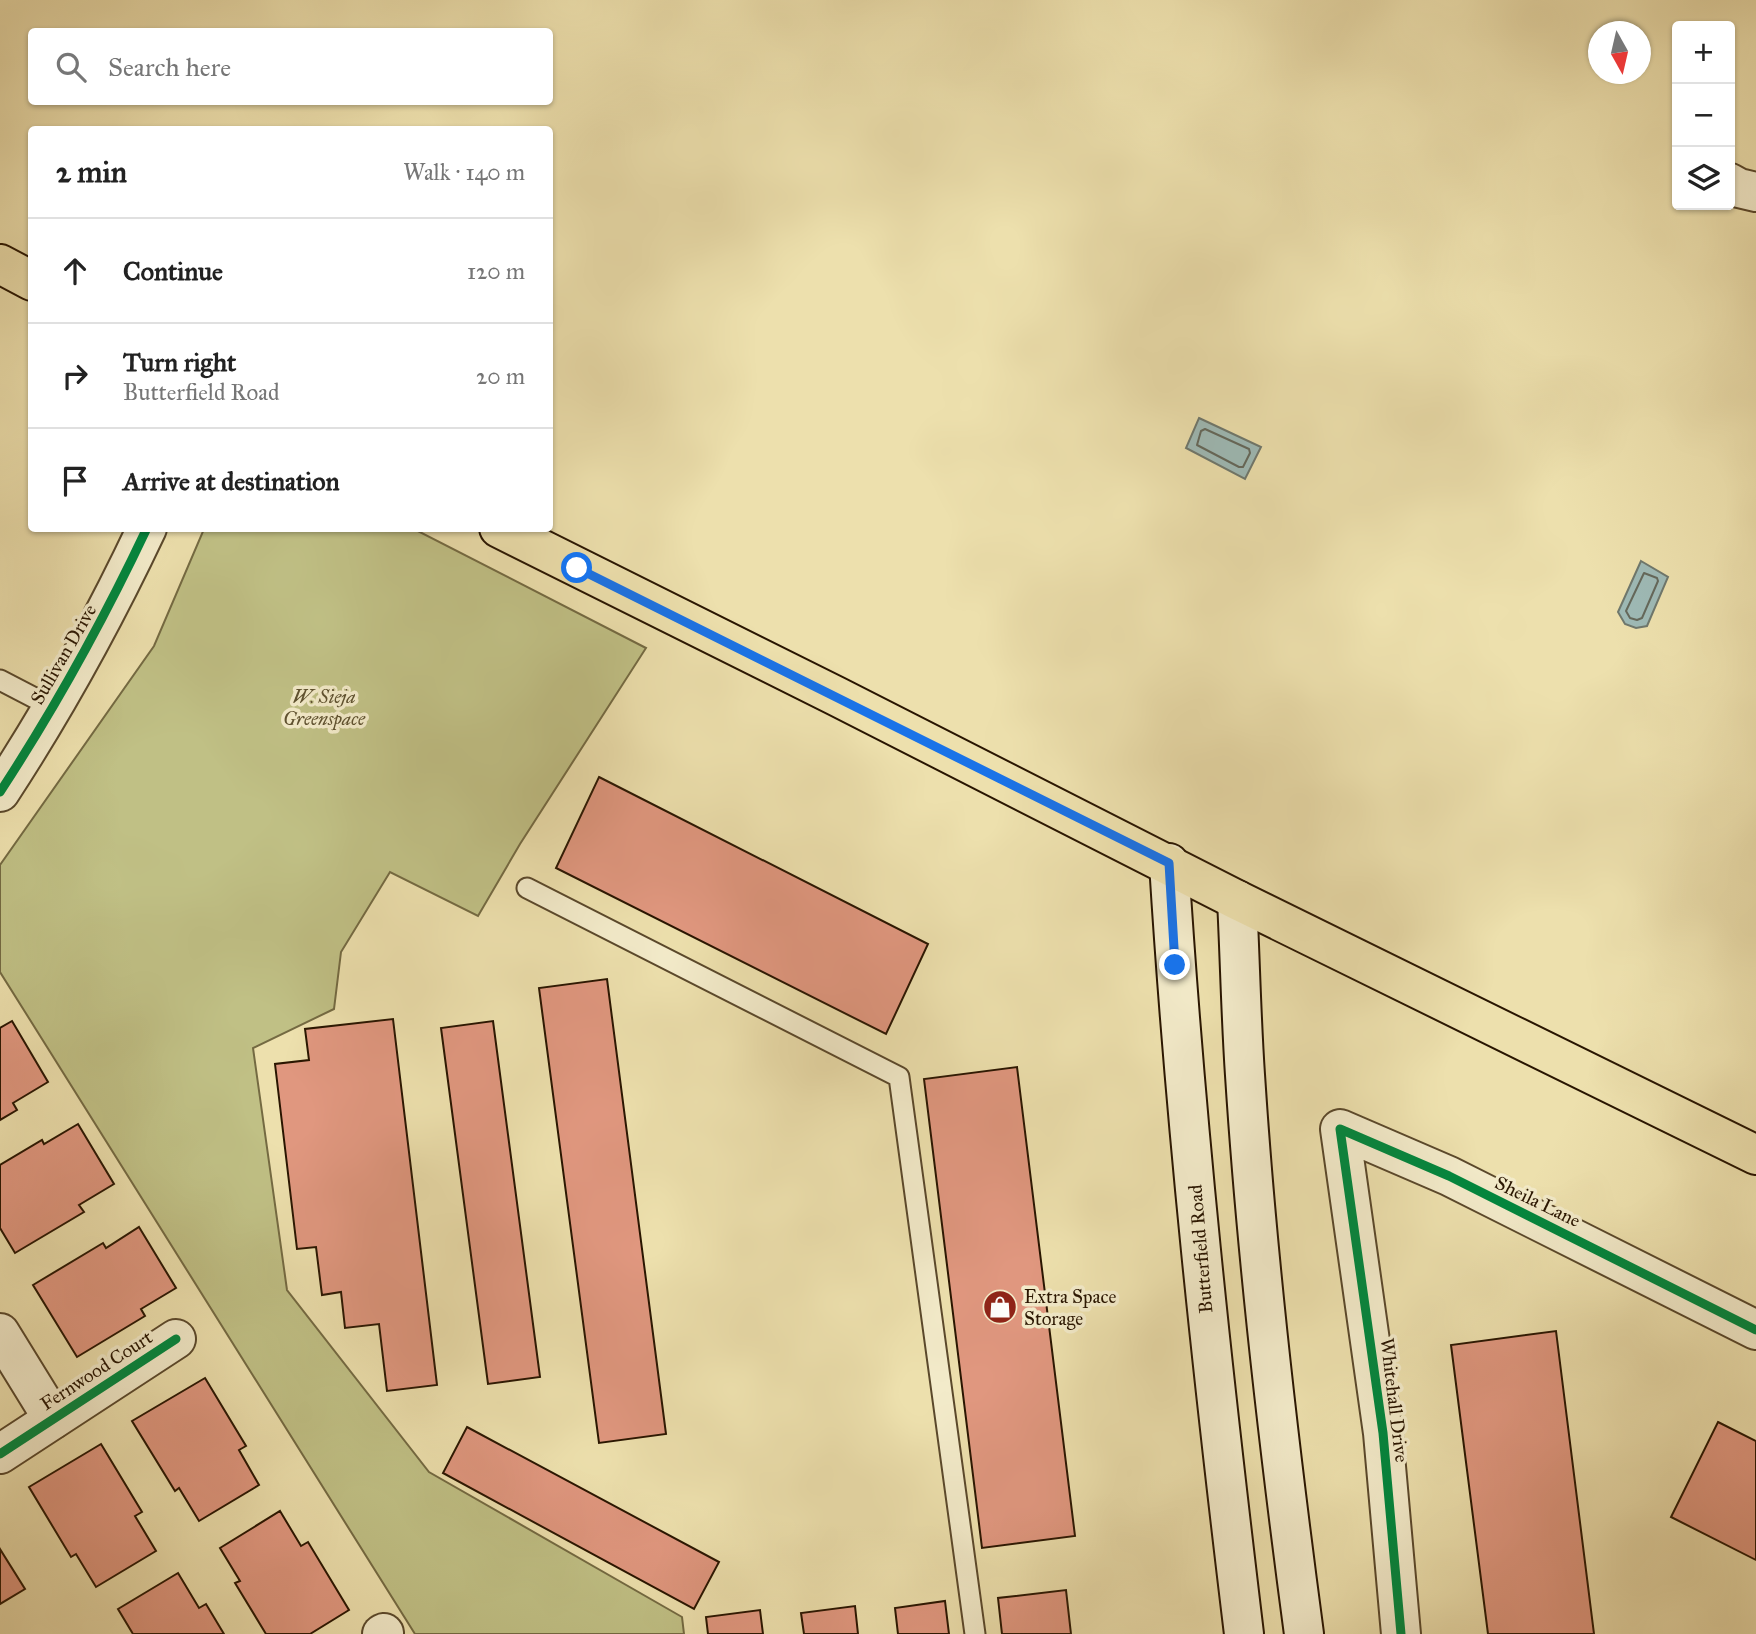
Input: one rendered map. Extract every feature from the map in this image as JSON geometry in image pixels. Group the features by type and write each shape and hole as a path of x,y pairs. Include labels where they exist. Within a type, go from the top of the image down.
{"main road":[{"path":"0,264 28,279"},
{"path":"507,532 1169,863 1237,900 1756,1154"}],"street":[{"path":"1735,186 1756,192"},
{"name":"Sullivan Drive","path":"0,792 111,604 145,532"},
{"name":"Butterfield Road","path":"1169,863 1179,1021 1213,1378 1244,1634"},
{"path":"1237,900 1245,1074 1260,1259 1304,1634"},
{"name":"Sheila Lane","path":"1347,1171 1340,1129 1449,1177 1756,1330"},
{"name":"Whitehall Drive","path":"1347,1171 1383,1433 1401,1634"},
{"name":"Fernwood Court","path":"0,1334 53,1419"},
{"name":"Fernwood Court","path":"0,1454 176,1339"}],"lane":[{"path":"0,680 52,707"},
{"path":"527,888 899,1076 975,1634"}],"green space":[{"name":"W. Sieja Greenspace","path":"203,532 420,532 646,648 520,844 478,916 390,872 341,952 334,1009 253,1048 287,1290 429,1472 682,1617 684,1634 415,1634 0,972 0,865 154,646"}],"water":[{"path":"1199,418 1261,447 1245,479 1186,448"},
{"path":"1641,561 1668,577 1647,626 1636,628 1625,624 1618,612"}],"building":[{"path":"599,777 928,944 886,1034 556,868"},
{"path":"607,979 666,1434 599,1443 539,988"},
{"path":"393,1019 437,1385 387,1391 379,1324 345,1328 341,1292 322,1295 316,1247 297,1249 275,1064 309,1060 305,1029"},
{"path":"12,1021 48,1082 13,1103 17,1110 0,1120 0,1028"},
{"path":"493,1021 540,1377 488,1384 441,1028"},
{"name":"Extra Space Storage","path":"1017,1067 1075,1536 982,1548 924,1079"},
{"path":"78,1124 114,1184 79,1205 84,1212 15,1253 0,1228 0,1165 42,1140 44,1144"},
{"path":"139,1227 176,1288 141,1309 145,1316 77,1357 33,1285 103,1243 106,1248"},
{"path":"1556,1331 1594,1634 1488,1634 1451,1345"},
{"path":"205,1378 246,1446 239,1450 259,1485 199,1521 179,1488 175,1491 132,1421"},
{"path":"1718,1422 1756,1441 1756,1560 1671,1517"},
{"path":"467,1427 719,1562 694,1609 443,1473"},
{"path":"101,1444 142,1512 135,1516 156,1551 96,1587 76,1554 71,1557 29,1487"},
{"path":"280,1511 301,1546 308,1542 349,1610 310,1634 266,1634 235,1583 240,1581 220,1548"},
{"path":"0,1549 25,1589 0,1604"},
{"path":"178,1573 199,1608 206,1604 224,1634 133,1634 118,1609"},
{"path":"1066,1590 1071,1634 1002,1634 998,1598"},
{"path":"945,1601 949,1634 898,1634 895,1608"},
{"path":"855,1606 858,1634 804,1634 801,1613"},
{"path":"760,1610 763,1634 708,1634 706,1617"}],"cycle path":[{"path":"0,792 78,663 145,532"},
{"path":"1401,1634 1383,1433 1340,1129 1449,1176 1756,1330"},
{"path":"0,1454 176,1339"}],"place":[{"name":"Extra Space Storage","path":"1000,1307"}],"route":[{"path":"577,568 1169,863 1175,965"}]}
